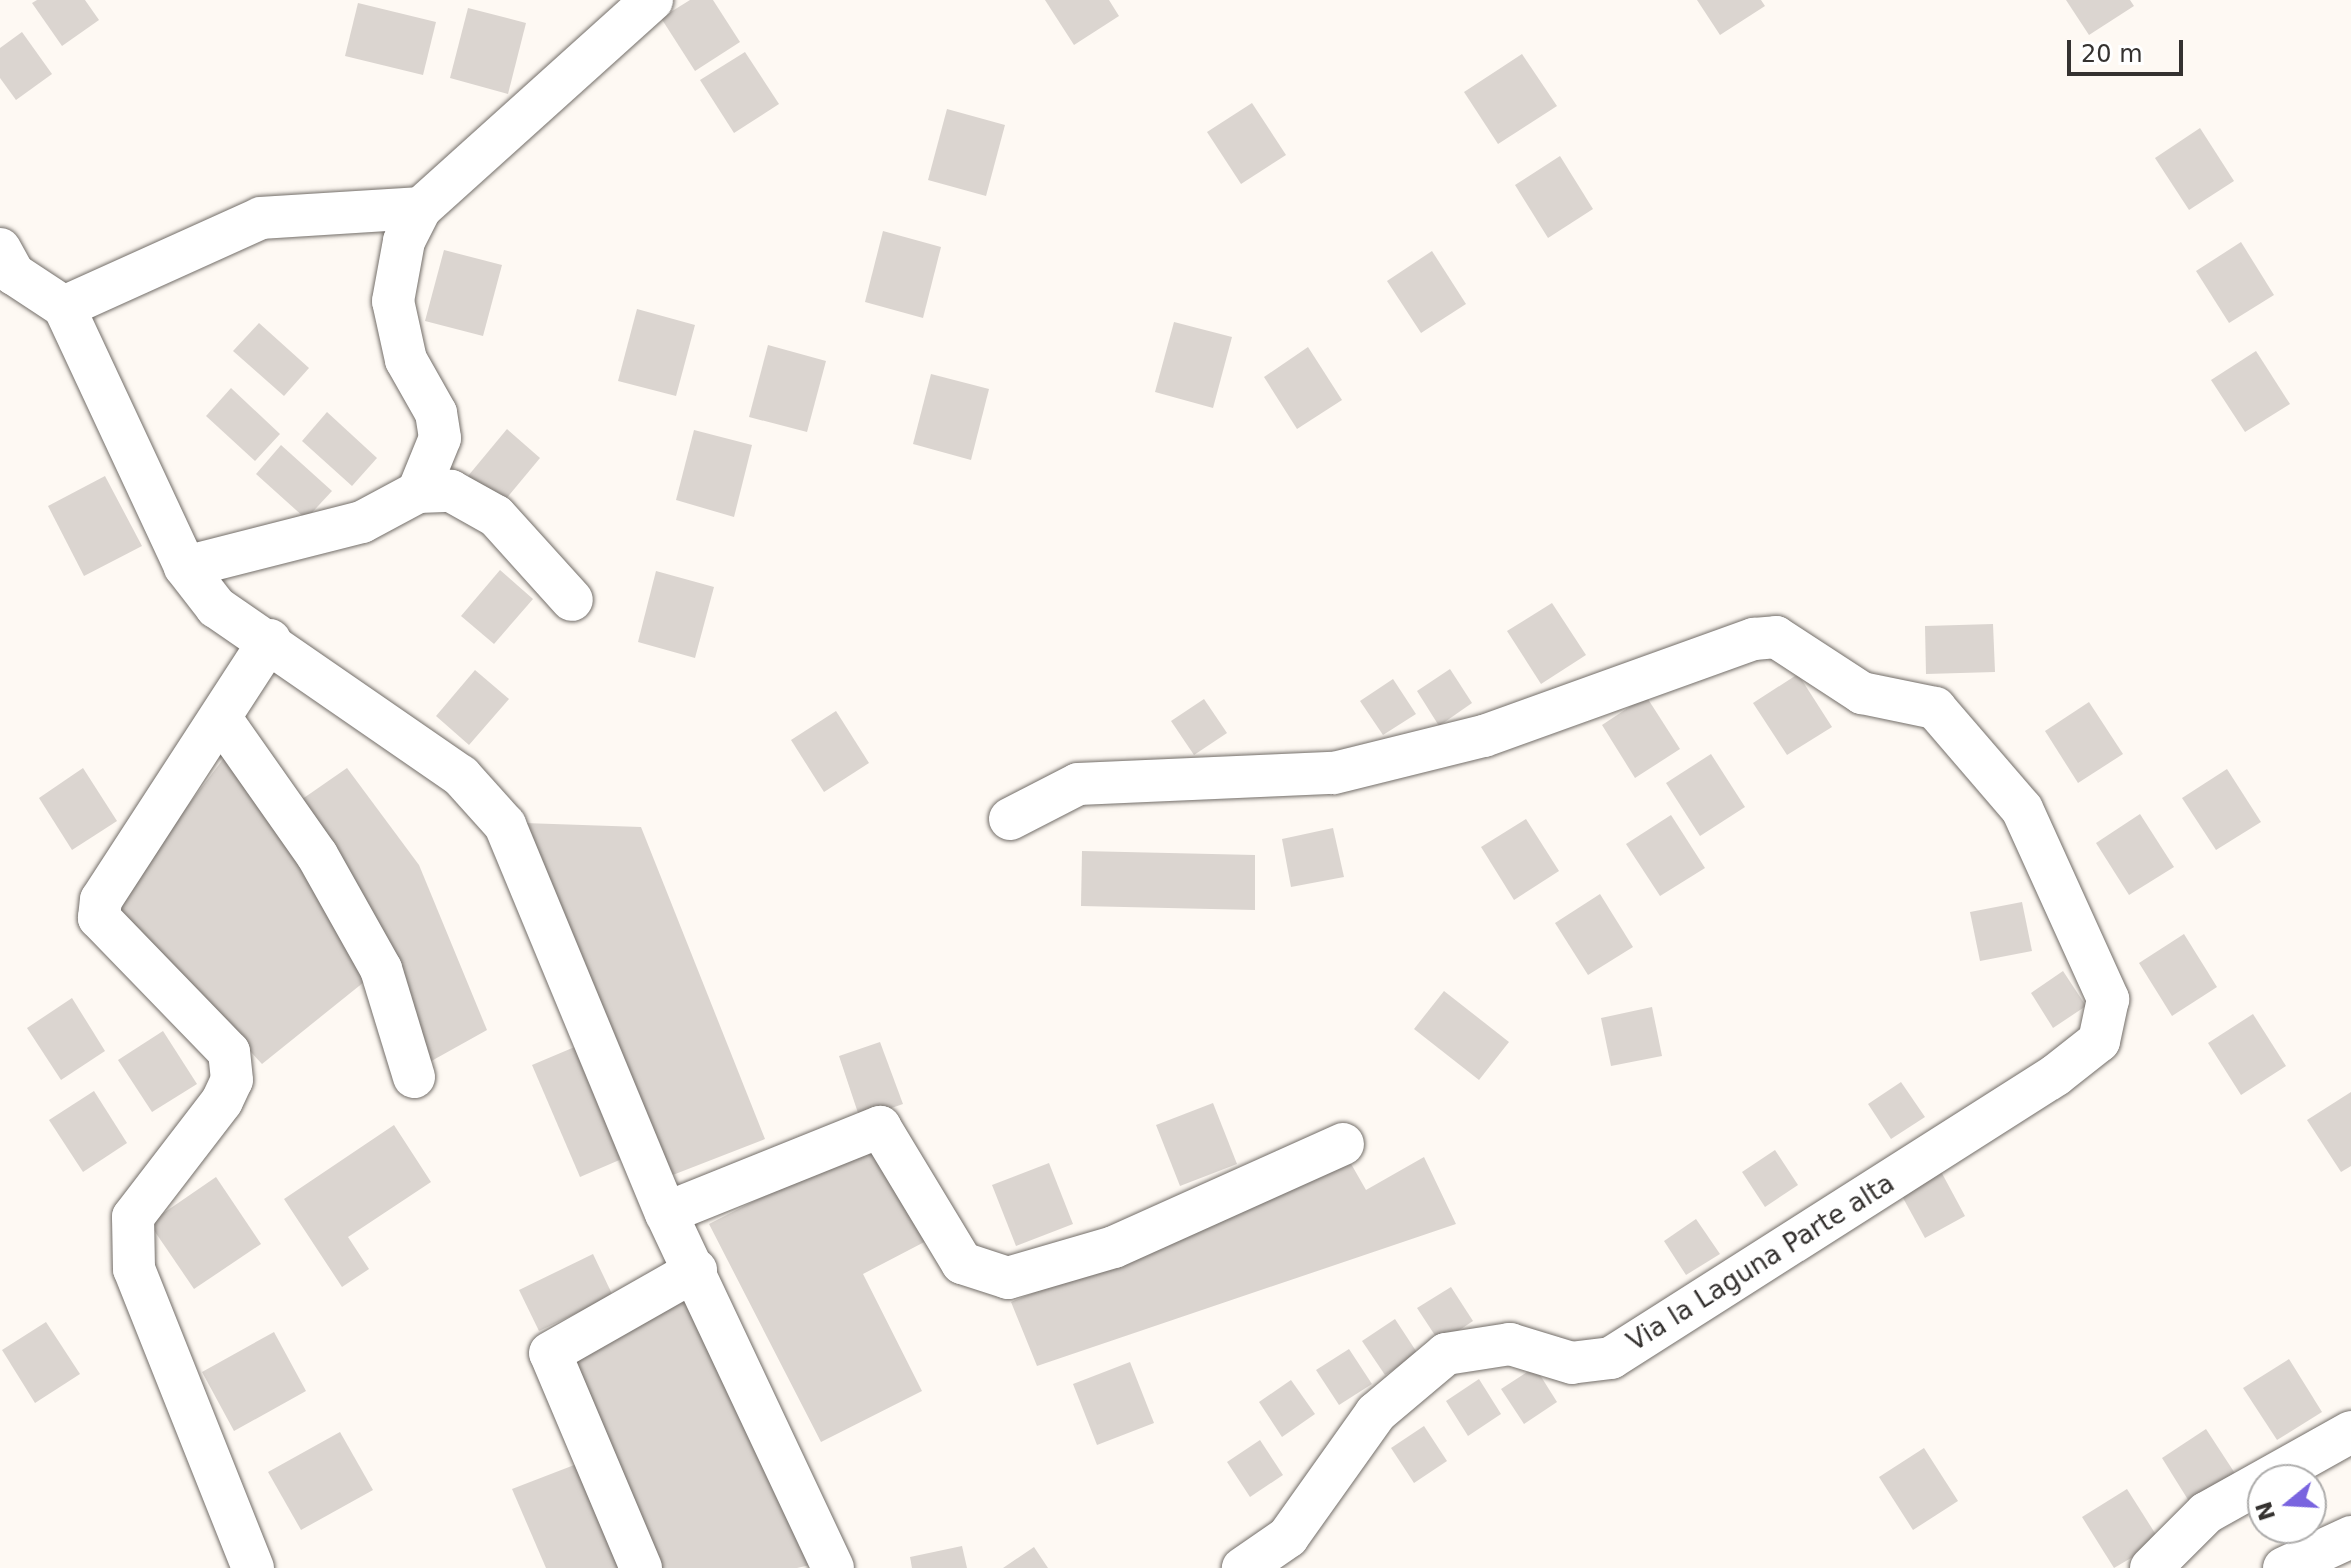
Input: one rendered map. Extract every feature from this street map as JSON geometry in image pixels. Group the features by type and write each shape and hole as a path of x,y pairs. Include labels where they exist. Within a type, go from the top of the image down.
{"street":[{"path":"418,492 440,438 436,413 406,360 393,301 404,241 421,208 652,0"},
{"path":"64,307 261,218 421,208"},
{"path":"0,249 14,274 64,307 185,567 216,607 270,640 461,776 505,825 666,1213 696,1270 833,1568"},
{"path":"185,567 362,522 418,492 451,491 496,516 572,600"},
{"name":"Via la Laguna Parte alta","path":"1010,819 1078,784 1334,773 1484,736 1754,639 1776,637 1862,693 1935,708 2022,809 2108,999 2099,1041 2056,1075 1611,1358 1572,1363 1510,1344 1446,1354 1376,1413 1288,1537 1243,1568"},
{"path":"253,1568 134,1269 133,1217 222,1101 232,1080 229,1052 112,938 99,918 101,900 222,720 270,640"},
{"path":"222,720 317,855 381,969 414,1077"},
{"path":"666,1213 880,1127 962,1263 1008,1278 1114,1247 1343,1144"},
{"path":"641,1568 550,1353 696,1270"},
{"path":"2151,1568 2206,1513 2351,1432"},
{"path":"2284,1568 2351,1537"}],"building":[{"path":"37,0 85,0 99,20 62,46 32,3"},
{"path":"690,0 713,0 740,42 695,71 661,18"},
{"path":"1045,0 1109,0 1119,16 1074,45"},
{"path":"1697,0 1761,0 1765,6 1720,35"},
{"path":"2066,0 2130,0 2134,6 2089,35"},
{"path":"358,3 436,22 423,75 345,56"},
{"path":"468,8 526,23 508,94 450,78"},
{"path":"22,32 52,74 16,100 0,78 0,48"},
{"path":"745,52 779,104 734,133 700,80"},
{"path":"1522,54 1557,106 1498,144 1464,92"},
{"path":"1252,103 1286,155 1241,184 1207,132"},
{"path":"947,109 1005,125 986,196 928,180"},
{"path":"2200,128 2234,181 2189,210 2155,158"},
{"path":"1560,156 1593,209 1548,238 1515,185"},
{"path":"883,231 941,247 923,318 865,302"},
{"path":"2241,242 2274,295 2229,323 2196,271"},
{"path":"444,250 502,265 483,336 425,321"},
{"path":"1432,251 1466,304 1421,333 1387,281"},
{"path":"637,309 695,325 676,396 618,381"},
{"path":"1174,322 1232,337 1213,408 1155,392"},
{"path":"259,323 309,368 284,396 233,351"},
{"path":"768,345 826,361 807,432 749,417"},
{"path":"1308,347 1342,400 1297,429 1264,377"},
{"path":"2256,351 2290,404 2245,432 2211,380"},
{"path":"931,374 989,389 971,460 913,444"},
{"path":"231,388 280,434 255,461 206,416"},
{"path":"327,412 377,458 352,486 302,441"},
{"path":"507,429 540,458 501,505 468,476"},
{"path":"694,430 752,445 734,517 676,500"},
{"path":"281,445 332,491 306,519 256,474"},
{"path":"105,476 142,546 84,576 48,506"},
{"path":"500,570 533,599 494,644 461,616"},
{"path":"656,571 714,587 695,658 638,642"},
{"path":"1552,603 1586,655 1541,684 1507,631"},
{"path":"1993,624 1995,672 1926,674 1925,626"},
{"path":"1450,669 1472,703 1439,726 1417,691"},
{"path":"475,670 509,699 469,745 436,716"},
{"path":"1798,674 1832,727 1787,755 1753,703"},
{"path":"1393,679 1416,714 1383,735 1360,701"},
{"path":"1646,696 1680,749 1635,778 1602,725"},
{"path":"1204,699 1227,733 1194,755 1171,721"},
{"path":"2089,702 2123,754 2078,783 2045,731"},
{"path":"836,711 869,763 824,792 791,740"},
{"path":"1711,754 1745,807 1700,836 1666,783"},
{"path":"224,758 302,857 369,978 262,1064 113,904"},
{"path":"83,768 117,821 72,850 39,798"},
{"path":"347,768 419,865 487,1030 426,1064 298,802"},
{"path":"2227,769 2261,822 2216,850 2182,798"},
{"path":"2140,814 2174,867 2129,895 2096,843"},
{"path":"1671,815 1705,868 1660,896 1626,844"},
{"path":"1526,819 1559,871 1514,900 1481,847"},
{"path":"524,823 641,827 765,1139 665,1178"},
{"path":"1333,828 1344,877 1291,887 1282,839"},
{"path":"1082,851 1255,855 1255,910 1081,906"},
{"path":"1600,894 1633,947 1588,975 1555,923"},
{"path":"2022,902 2032,951 1980,961 1970,912"},
{"path":"2184,934 2217,987 2172,1016 2139,963"},
{"path":"2063,971 2086,1006 2053,1028 2031,993"},
{"path":"1444,991 1509,1042 1479,1080 1414,1029"},
{"path":"72,998 105,1051 61,1080 27,1028"},
{"path":"1652,1007 1662,1056 1611,1066 1601,1018"},
{"path":"2253,1014 2286,1066 2241,1095 2208,1043"},
{"path":"163,1031 197,1084 152,1112 118,1060"},
{"path":"880,1042 903,1104 860,1119 839,1056"},
{"path":"577,1046 624,1158 580,1177 532,1065"},
{"path":"1901,1082 1925,1117 1891,1139 1868,1104"},
{"path":"94,1091 127,1143 83,1172 49,1120"},
{"path":"2351,1092 2351,1166 2341,1172 2307,1120"},
{"path":"1213,1103 1237,1164 1180,1186 1156,1125"},
{"path":"394,1125 431,1182 348,1237 369,1269 342,1287 284,1199"},
{"path":"880,1137 932,1238 863,1274 922,1391 821,1442 709,1224"},
{"path":"1775,1150 1798,1185 1765,1207 1742,1172"},
{"path":"1424,1157 1456,1224 1037,1366 1011,1302 1350,1162 1366,1190"},
{"path":"1049,1163 1073,1224 1016,1246 992,1185"},
{"path":"1938,1166 1965,1216 1925,1238 1897,1187"},
{"path":"216,1177 261,1244 194,1289 149,1223"},
{"path":"1696,1219 1720,1254 1686,1275 1664,1241"},
{"path":"593,1254 613,1296 539,1331 519,1290"},
{"path":"1451,1287 1473,1321 1440,1343 1417,1308"},
{"path":"693,1292 819,1563 797,1568 662,1568 572,1354"},
{"path":"1395,1319 1418,1354 1385,1375 1362,1341"},
{"path":"46,1322 80,1374 35,1403 2,1350"},
{"path":"274,1332 306,1391 234,1431 202,1372"},
{"path":"1349,1349 1372,1384 1339,1405 1316,1370"},
{"path":"2289,1359 2322,1412 2277,1440 2243,1388"},
{"path":"1130,1362 1154,1423 1097,1445 1073,1384"},
{"path":"1535,1367 1557,1402 1524,1424 1501,1389"},
{"path":"1479,1379 1501,1414 1468,1436 1446,1401"},
{"path":"1291,1380 1315,1414 1282,1437 1259,1402"},
{"path":"1424,1426 1447,1461 1414,1483 1391,1448"},
{"path":"2206,1429 2240,1481 2195,1511 2162,1458"},
{"path":"340,1432 373,1490 301,1530 268,1472"},
{"path":"1260,1440 1283,1475 1250,1497 1227,1462"},
{"path":"1924,1448 1958,1501 1913,1530 1879,1477"},
{"path":"582,1462 627,1568 546,1568 512,1489"},
{"path":"2127,1489 2160,1541 2114,1568 2082,1517"},
{"path":"962,1546 967,1568 912,1568 910,1557"},
{"path":"1034,1547 1048,1568 1003,1568"}]}
